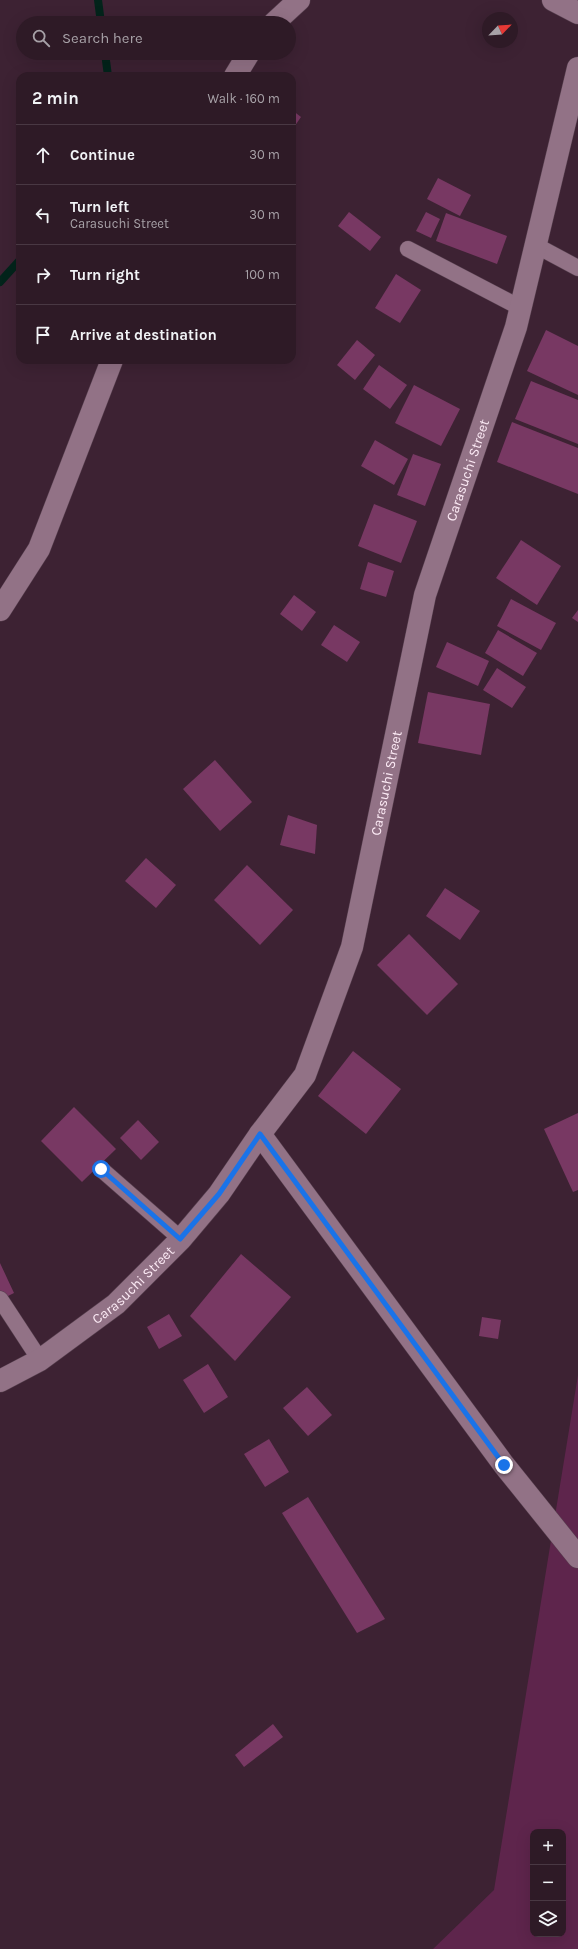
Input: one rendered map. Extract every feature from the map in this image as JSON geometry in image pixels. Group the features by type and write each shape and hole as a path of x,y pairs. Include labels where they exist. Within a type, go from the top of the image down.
{"street":[{"path":"282,16 299,0"},
{"path":"553,0 578,13"},
{"path":"237,72 245,60"},
{"name":"Carasuchi Street","path":"0,1381 40,1360 116,1304 180,1239 219,1194 260,1134 305,1075 352,947 426,595 521,308 537,246 578,68"},
{"path":"0,610 39,550 110,364"},
{"path":"260,1134 504,1465 578,1557"}],"lane":[{"path":"537,246 578,268"},
{"path":"408,249 521,308"},
{"path":"101,1169 180,1239"},
{"path":"0,1299 40,1360"}],"shaded area":[{"path":"578,1375 578,1949 433,1949 494,1890"}],"building":[{"path":"296,113 301,117 296,124"},
{"path":"438,178 471,195 460,216 427,199"},
{"path":"349,212 381,237 370,251 338,226"},
{"path":"426,212 440,219 431,238 416,231"},
{"path":"446,213 507,236 497,264 436,241"},
{"path":"396,274 421,290 400,323 375,308"},
{"path":"546,330 578,346 578,395 527,371"},
{"path":"357,340 375,355 355,380 337,365"},
{"path":"379,365 407,385 390,409 363,389"},
{"path":"531,381 578,400 578,444 515,419"},
{"path":"414,385 460,409 441,446 395,423"},
{"path":"512,422 578,448 578,494 497,462"},
{"path":"375,440 408,459 394,485 361,466"},
{"path":"413,454 441,464 425,506 397,495"},
{"path":"374,504 417,521 401,563 358,546"},
{"path":"521,540 561,566 537,605 496,578"},
{"path":"368,562 394,571 386,597 360,589"},
{"path":"294,595 316,612 302,631 280,614"},
{"path":"511,599 556,623 541,650 497,626"},
{"path":"578,610 578,622 572,618"},
{"path":"334,625 360,642 347,662 321,645"},
{"path":"498,630 537,653 523,676 485,653"},
{"path":"447,642 489,661 478,686 436,667"},
{"path":"497,668 526,687 512,708 483,690"},
{"path":"428,692 490,704 481,755 418,743"},
{"path":"215,760 252,802 220,831 183,789"},
{"path":"288,815 317,825 315,854 280,845"},
{"path":"146,858 176,885 156,908 125,881"},
{"path":"247,865 293,910 260,945 214,900"},
{"path":"445,888 480,911 460,940 426,916"},
{"path":"409,934 458,984 427,1015 377,965"},
{"path":"353,1051 401,1089 366,1134 318,1096"},
{"path":"74,1107 116,1149 82,1182 41,1141"},
{"path":"578,1113 578,1190 573,1192 544,1129"},
{"path":"138,1120 159,1142 141,1160 120,1138"},
{"path":"241,1254 291,1297 235,1361 190,1316"},
{"path":"0,1263 14,1293 0,1300"},
{"path":"169,1314 182,1336 159,1349 147,1327"},
{"path":"482,1317 501,1320 498,1339 479,1336"},
{"path":"208,1364 228,1397 204,1413 183,1380"},
{"path":"307,1387 332,1415 308,1436 283,1408"},
{"path":"269,1439 289,1472 265,1487 244,1454"},
{"path":"308,1497 385,1619 357,1633 282,1513"},
{"path":"273,1724 283,1737 244,1767 235,1755"}],"waterway":[{"path":"98,0 100,16"},
{"path":"106,60 107,72"},
{"path":"0,282 16,264"}],"route":[{"path":"101,1169 180,1239 219,1194 260,1134 504,1465"}]}
